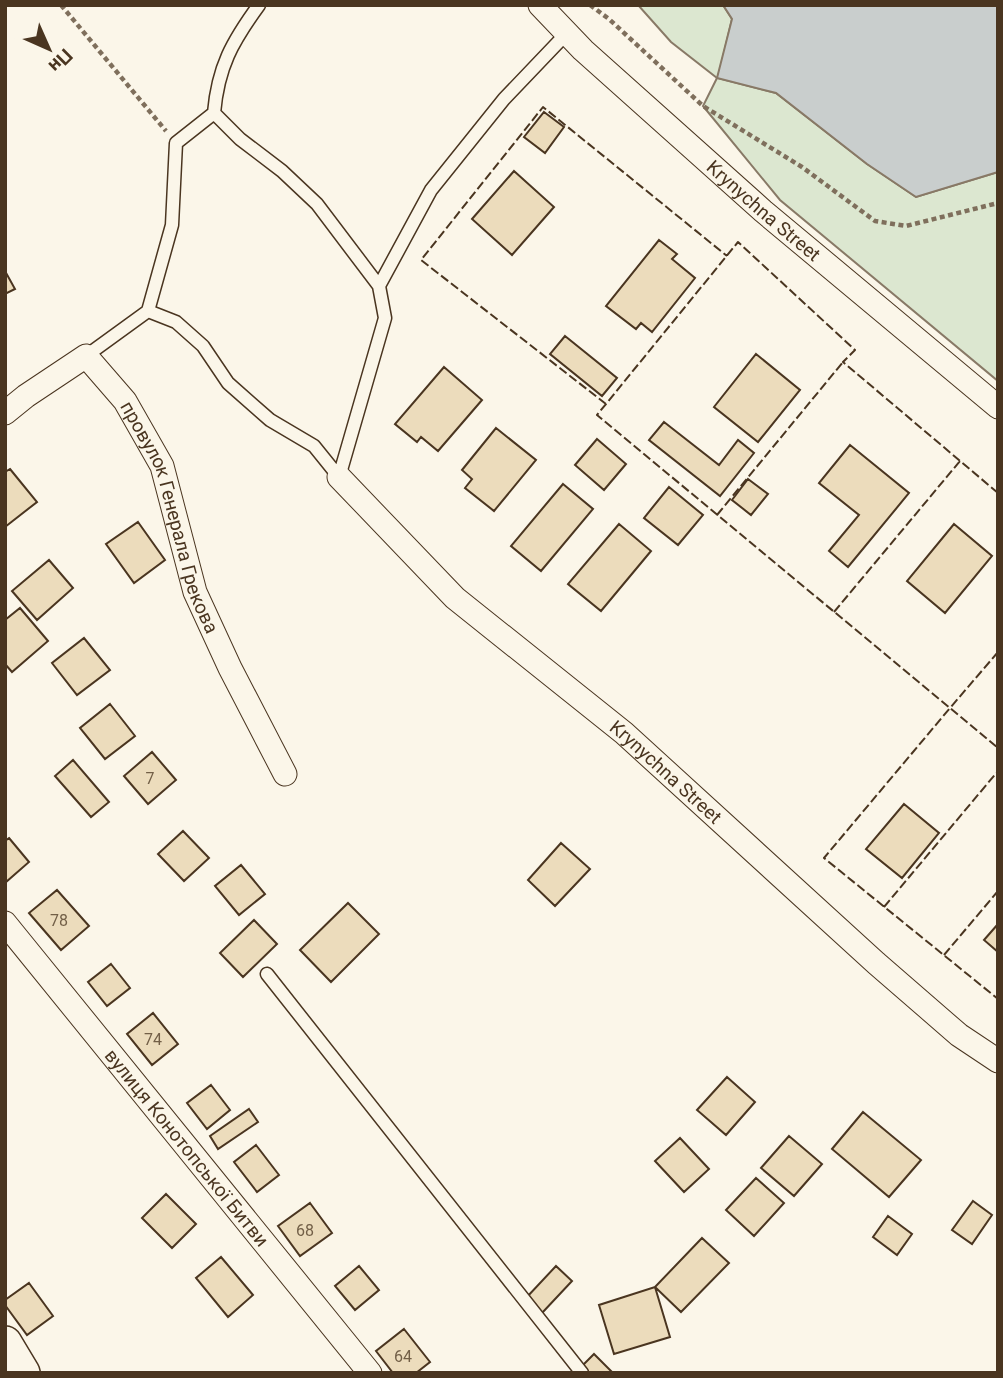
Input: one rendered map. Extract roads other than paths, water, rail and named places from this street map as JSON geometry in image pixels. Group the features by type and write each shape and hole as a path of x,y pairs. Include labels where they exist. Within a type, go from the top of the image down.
{"main road":[{"path":"5,1343 23,1373"}],"street":[{"name":"Krynychna Street","path":"540,5 567,33 763,211 998,407"},
{"path":"5,413 86,356"},
{"name":"провулок Генерала Грекова","path":"86,356 125,401 162,466 195,592 285,774"},
{"name":"Krynychna Street","path":"339,477 455,598 624,733 887,972 959,1035 998,1061"},
{"name":"вулиця Конотопської Битви","path":"5,923 370,1373"}],"lane":[{"path":"86,356 148,311 172,225 176,143 214,113 217,85 234,39 258,5"},
{"path":"379,286 431,190 504,99 567,33"},
{"path":"214,113 240,139 282,171 317,204 379,286 385,318 339,477"},
{"path":"148,311 176,322 203,346 228,383 270,420 314,446 339,477"},
{"path":"267,974 582,1373"}]}
